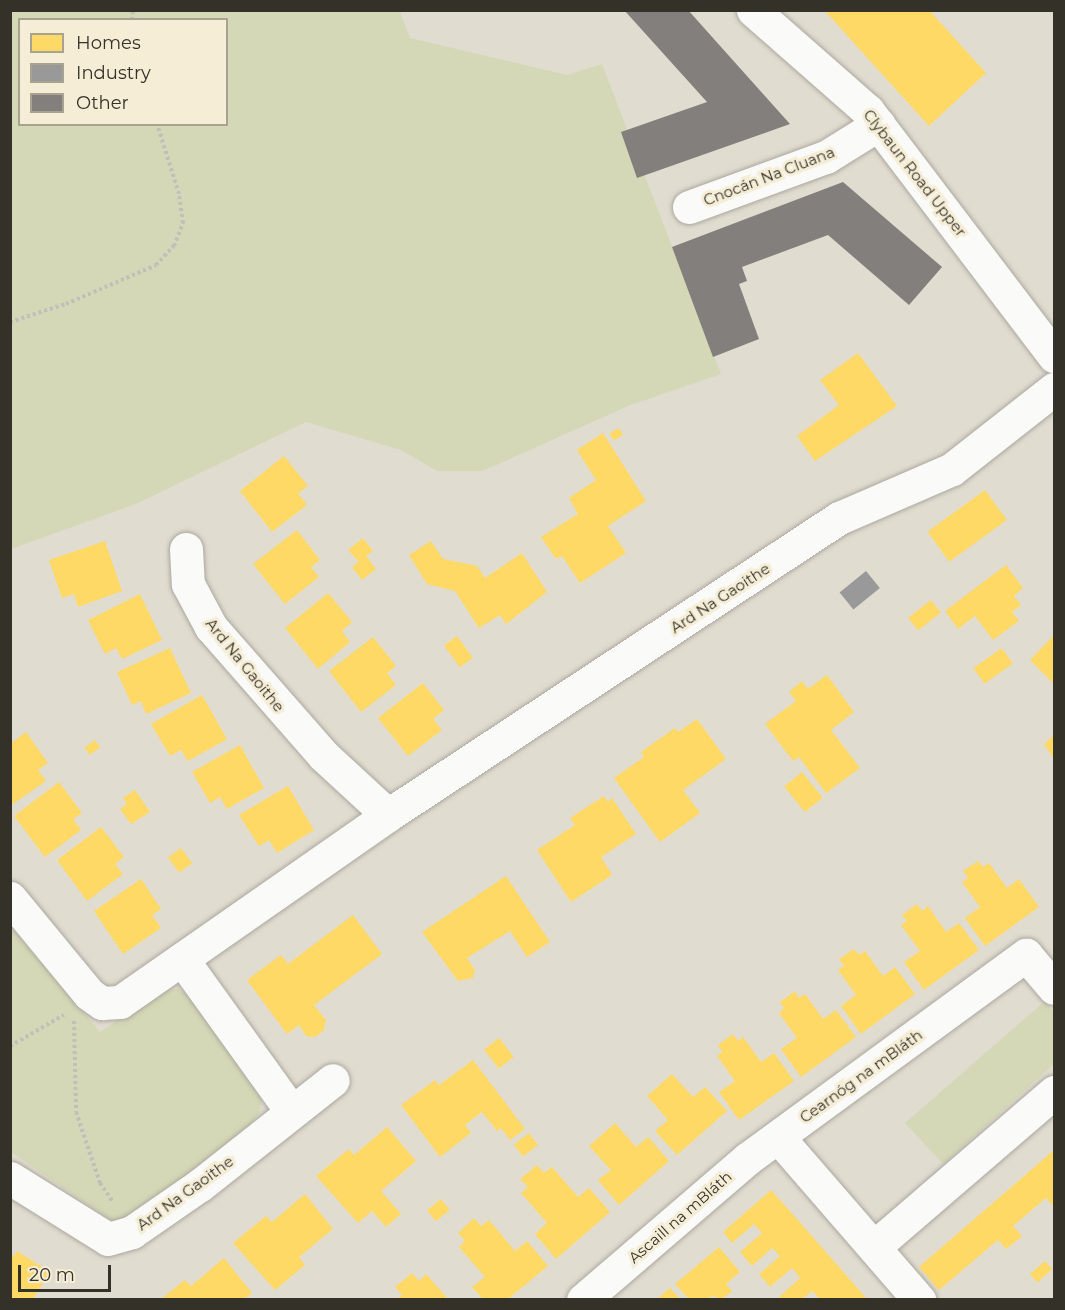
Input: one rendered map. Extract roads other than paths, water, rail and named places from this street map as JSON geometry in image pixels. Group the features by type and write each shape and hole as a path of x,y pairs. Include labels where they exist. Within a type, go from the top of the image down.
{"street":[{"name":"Clybaun Road Upper","path":"753,10 839,83 879,124 1054,356"},
{"name":"Cnocán Na Cluana","path":"689,207 826,157 879,124"},
{"name":"Ard Na Gaoithe","path":"10,898 81,1000 102,1003 120,1002 388,815 839,518 952,469 1054,389"},
{"name":"Ard Na Gaoithe","path":"186,549 188,584 211,627 324,756 388,815"},
{"name":"Cearnóg na mBláth","path":"778,1137 1026,955 1054,988"},
{"path":"182,959 292,1112"},
{"name":"Ard Na Gaoithe","path":"10,1178 108,1239 132,1232 200,1185 333,1080"},
{"path":"874,1247 1054,1092"},
{"path":"778,1137 919,1299"},
{"name":"Ascaill na mBláth","path":"583,1299 778,1137"}]}
